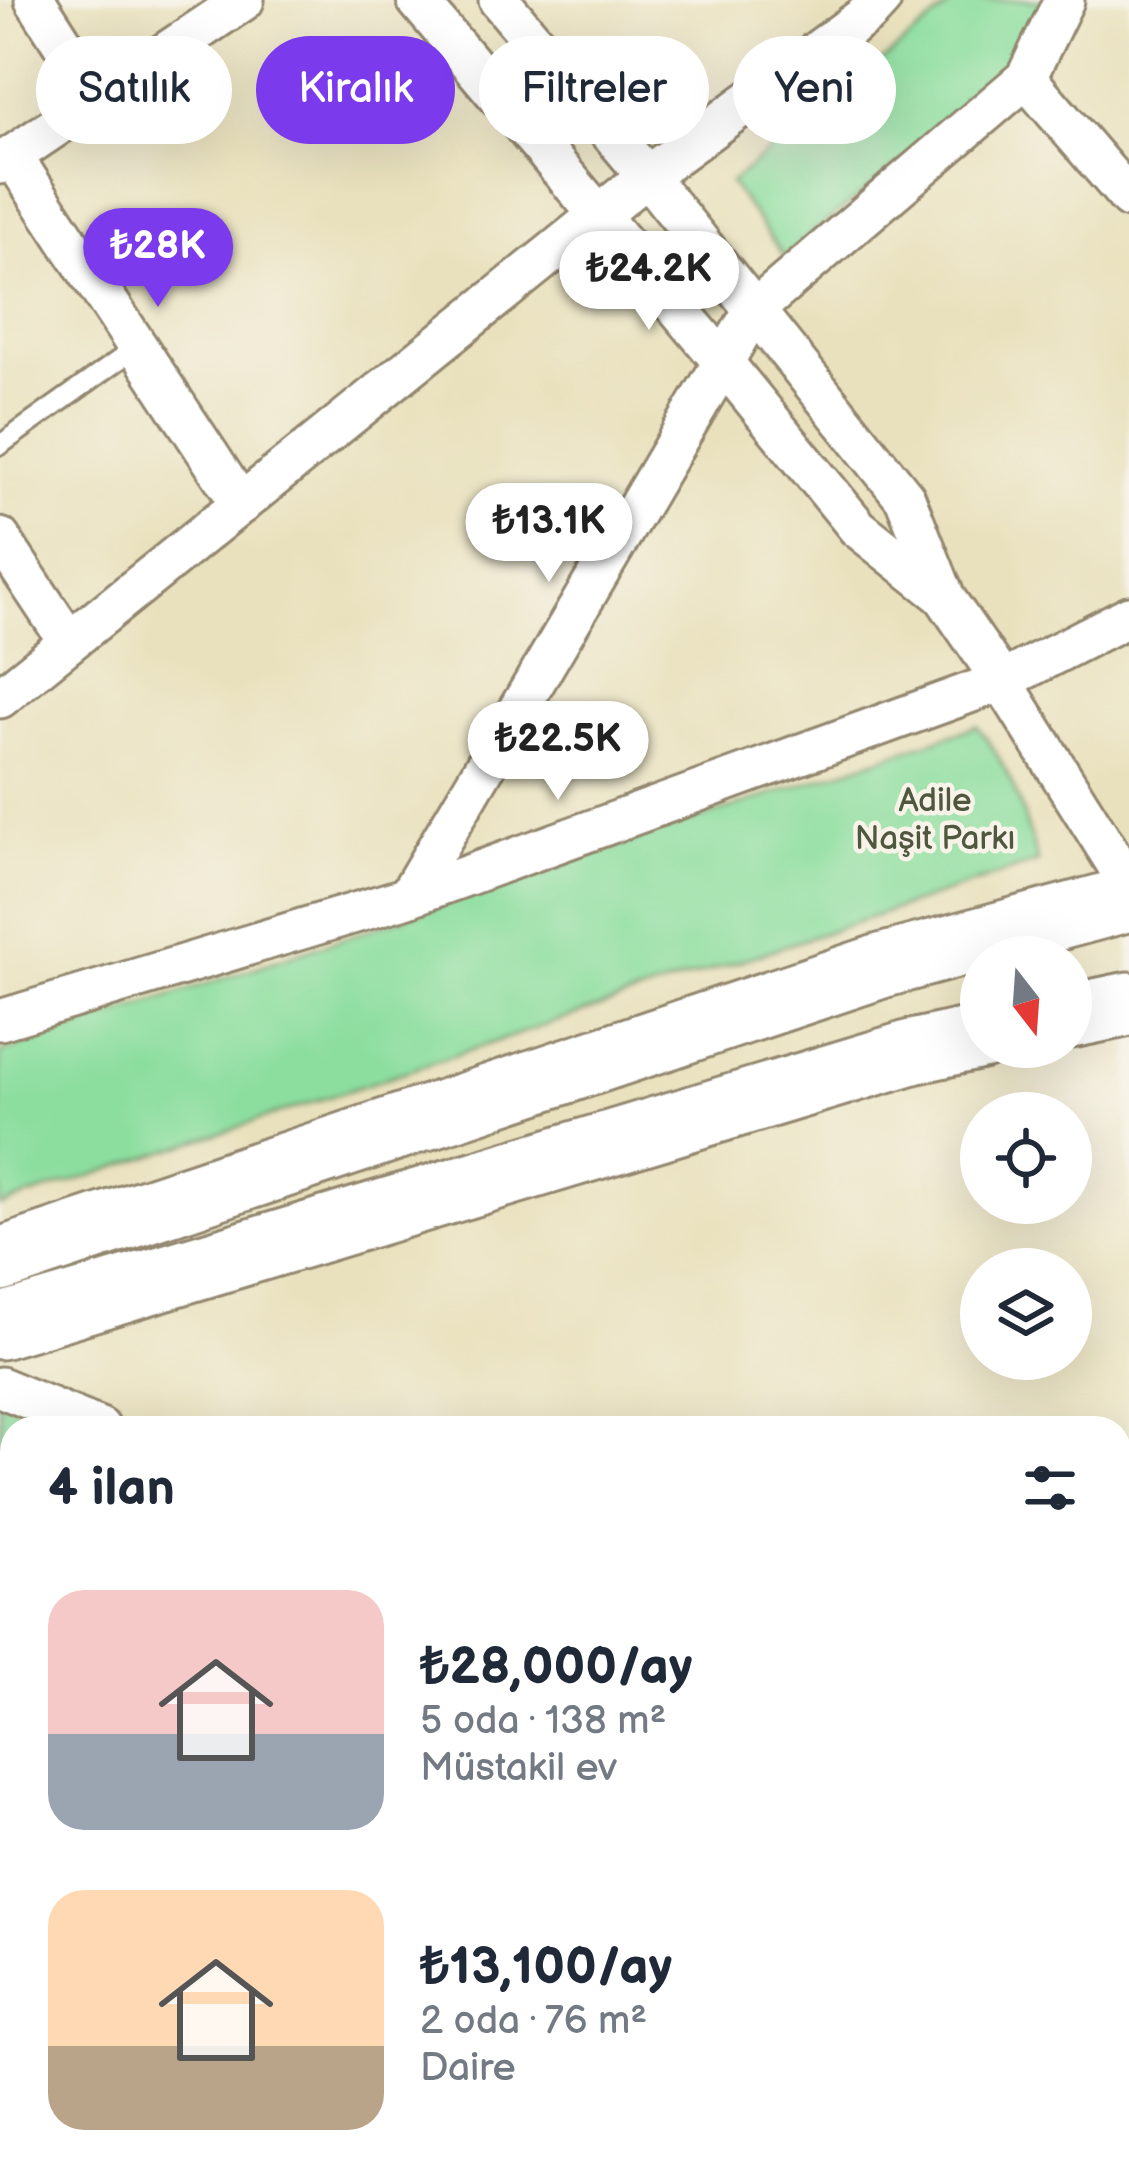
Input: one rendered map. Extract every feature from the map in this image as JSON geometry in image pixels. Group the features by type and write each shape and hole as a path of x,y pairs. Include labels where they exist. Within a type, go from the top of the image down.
{"main road":[{"path":"0,1260 881,966 1129,899"},
{"path":"1092,1012 1129,1004"},
{"path":"0,1327 960,1041"}],"street":[{"path":"35,0 58,36"},
{"path":"190,36 244,0"},
{"path":"417,0 858,528 946,598"},
{"path":"499,0 905,498 946,598 1129,884"},
{"path":"408,897 754,310 1026,78 1064,0"},
{"path":"0,698 646,176 871,4"},
{"path":"1026,78 1129,197"},
{"path":"36,140 6,160 241,504"},
{"path":"0,538 69,642"},
{"path":"0,1020 408,897 1002,681 1129,616"},
{"path":"0,1387 71,1416"}],"lane":[{"path":"0,445 137,346"}],"green space":[{"path":"958,0 1046,0 1005,80 784,256 730,183 779,144 896,144 896,50"},
{"name":"Adile Naşit Parkı","path":"977,726 1007,774 1038,862 0,1206 0,1053"},
{"path":"0,1399 39,1416 0,1416"}]}
